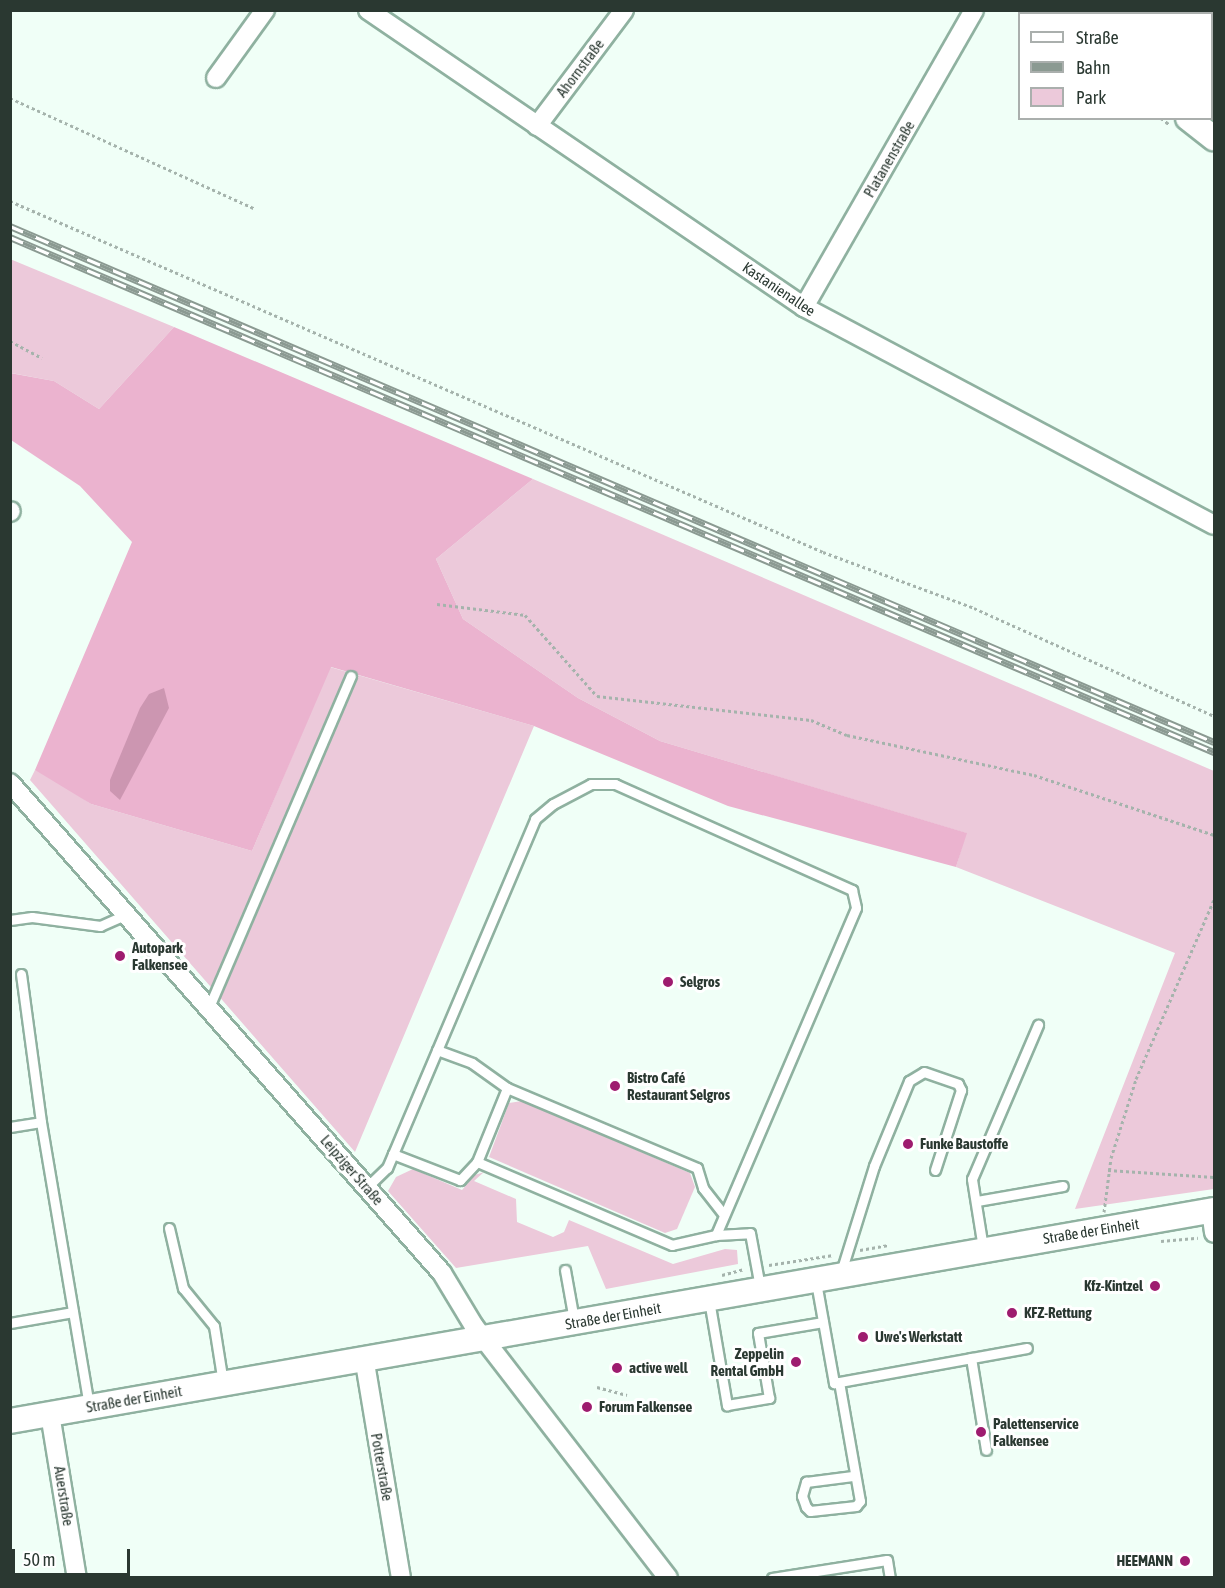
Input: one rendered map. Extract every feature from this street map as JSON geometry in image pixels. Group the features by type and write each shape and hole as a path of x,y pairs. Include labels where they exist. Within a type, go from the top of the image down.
{"street":[{"path":"216,78 265,10"},
{"name":"Kastanienallee","path":"368,10 804,307 1215,525"},
{"name":"Ahornstraße","path":"537,126 624,10"},
{"name":"Platanenstraße","path":"804,307 974,10"},
{"path":"1191,120 1215,138"},
{"name":"Leipziger Straße","path":"10,783 442,1273 485,1338 668,1578"},
{"name":"Straße der Einheit","path":"10,1421 364,1357 574,1323 815,1276 983,1248 1106,1228 1211,1223"},
{"name":"Potterstraße","path":"364,1357 401,1578"},
{"name":"Auerstraße","path":"50,1414 77,1578"}],"lane":[{"path":"209,1007 351,676"},
{"path":"367,1187 387,1168 535,819 591,784 615,784 834,878 852,890 856,908 716,1234"},
{"path":"10,920 32,917 100,926 127,914"},
{"path":"21,974 41,1122 90,1407"},
{"path":"983,1248 972,1179 1038,1025"},
{"path":"437,1050 472,1063 507,1088 697,1168 703,1188 724,1215"},
{"path":"841,1272 873,1166 909,1082 924,1072 958,1084 961,1090 935,1170"},
{"path":"393,1154 460,1180 477,1162 507,1088"},
{"path":"10,1127 41,1122"},
{"path":"477,1162 672,1245 716,1234 750,1233 760,1287"},
{"path":"976,1202 1063,1186"},
{"path":"169,1228 183,1288 214,1326 223,1383"},
{"path":"565,1270 574,1323"},
{"path":"815,1276 834,1383 1027,1348"},
{"path":"709,1297 727,1406 769,1398 758,1333 823,1322"},
{"path":"10,1323 73,1312"},
{"path":"971,1358 986,1450"},
{"path":"839,1382 853,1476 861,1488 856,1506 810,1511 806,1507 802,1496 806,1482 853,1476"},
{"path":"772,1578 887,1560 890,1578"}],"path":[{"path":"10,98 254,208"},
{"path":"10,201 823,552 974,608 1215,716"},
{"path":"10,341 42,358"},
{"path":"437,604 525,615 597,696 811,720 847,735 1034,775 1215,835"},
{"path":"1106,1228 1103,1192 1136,1079 1215,900"},
{"path":"1108,1170 1215,1177"},
{"path":"1161,1241 1211,1223"},
{"path":"597,1387 627,1395"}],"green space":[{"path":"10,259 174,327 99,409 54,381 11,373"},
{"path":"533,479 1214,771 1214,1189 1075,1209 1175,953 956,867 966,833 660,741 578,698 463,619 436,559"},
{"path":"330,667 534,726 355,1152 30,780 35,770 44,772 91,804 252,851"},
{"path":"522,1101 690,1173 695,1187 677,1229 665,1233 489,1157 509,1103"},
{"path":"413,1169 462,1190 475,1175 484,1172 474,1181 516,1199 517,1222 553,1237 564,1232 569,1220 673,1264 725,1249 737,1250 738,1264 606,1289 588,1246 456,1268 388,1191 396,1177"}],"shaded area":[{"path":"174,327 533,479 436,559 463,619 578,698 660,741 967,833 956,867 728,806 534,726 331,667 252,851 91,804 35,770 132,542 80,486 11,440 10,373 54,381 99,409"},
{"path":"164,688 169,708 120,800 110,791 110,780 140,708 149,694"}],"railway":[{"path":"10,226 1214,742"},
{"path":"10,237 1214,752"}],"place":[{"name":"Autopark Falkensee","path":"120,956"},
{"name":"Selgros","path":"668,982"},
{"name":"Bistro Café Restaurant Selgros","path":"615,1086"},
{"name":"Funke Baustoffe","path":"908,1144"},
{"name":"Kfz-Kintzel","path":"1155,1286"},
{"name":"KFZ-Rettung","path":"1012,1313"},
{"name":"Uwe's Werkstatt","path":"863,1337"},
{"name":"Zeppelin Rental GmbH","path":"796,1362"},
{"name":"active well","path":"617,1368"},
{"name":"Forum Falkensee","path":"587,1407"},
{"name":"Palettenservice Falkensee","path":"981,1432"},
{"name":"HEEMANN","path":"1185,1561"}]}
